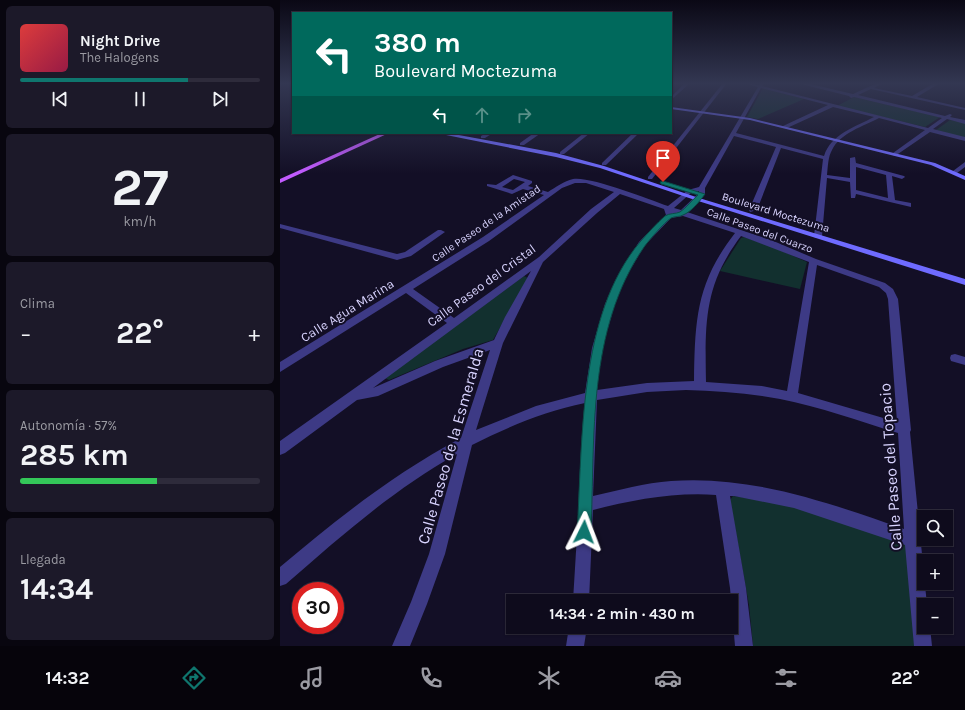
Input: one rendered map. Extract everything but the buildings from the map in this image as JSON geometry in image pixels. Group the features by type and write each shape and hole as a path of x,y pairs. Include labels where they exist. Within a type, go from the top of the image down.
{"main road":[{"path":"710,113 743,118 784,127 895,154 933,164 956,172 965,178"},
{"path":"280,176 376,134"},
{"path":"280,181 384,134"},
{"name":"Boulevard Moctezuma","path":"444,134 556,155 602,167 687,193 700,194 753,210 818,233 965,274"},
{"name":"Boulevard Moctezuma","path":"465,134 522,144 604,164 650,178 687,193"},
{"name":"Boulevard Moctezuma","path":"700,194 965,282"}],"street":[{"path":"650,178 701,113"},
{"path":"682,214 700,194 746,113"},
{"path":"784,127 814,113"},
{"path":"863,113 965,139"},
{"path":"925,113 965,122"},
{"path":"895,154 954,113"},
{"path":"818,233 828,148 836,140 878,117"},
{"path":"483,137 488,134"},
{"path":"522,144 537,134"},
{"path":"562,153 586,134"},
{"path":"604,164 635,134"},
{"path":"733,134 826,158"},
{"path":"753,210 779,146"},
{"path":"902,177 888,174 853,161 854,194 908,205"},
{"path":"956,172 965,164"},
{"path":"888,174 892,201"},
{"path":"824,175 854,179"},
{"path":"489,185 514,192 523,187 529,181 513,177 497,187"},
{"name":"Calle Paseo del Cuarzo","path":"579,180 619,192 669,213 682,214 768,242 813,261 887,287"},
{"name":"Calle Paseo de la Amistad","path":"407,289 504,227 548,194 565,184 579,180"},
{"path":"523,187 548,194"},
{"name":"Calle Paseo del Cristal","path":"280,449 542,259 594,211 619,192"},
{"path":"581,594 591,395 597,348 610,304 621,278 642,244 687,193 700,194"},
{"path":"280,226 394,256 408,254 441,232"},
{"path":"700,385 700,337 708,288 720,258 739,233"},
{"name":"Calle Paseo de la Esmeralda","path":"401,646 419,604 436,554 454,493 466,442 498,343 510,317 542,259"},
{"path":"792,396 813,261"},
{"name":"Calle Paseo del Topacio","path":"887,287 893,299 923,646"},
{"path":"407,289 454,323"},
{"name":"Calle Agua Marina","path":"280,368 407,289"},
{"path":"354,395 374,393 438,364 498,343"},
{"path":"280,578 334,531 384,493 466,442 509,422 591,395 631,389 700,385 756,390 792,396 905,430"},
{"path":"585,504 647,491 673,488 722,488 752,490 802,502 913,540"},
{"path":"722,488 738,588 744,646"},
{"path":"575,646 577,634"}],"green space":[{"path":"749,113 771,113 758,119 747,117"},
{"path":"867,113 923,113 940,117 925,127"},
{"path":"950,120 965,123 965,138 936,130"},
{"path":"744,237 773,247 807,262 800,289 720,271 741,238"},
{"path":"524,276 528,278 493,340 463,349 389,380 385,378"},
{"path":"733,496 782,502 907,545 917,646 753,646 749,605 730,500"}],"route":[{"path":"584,532 591,395 597,348 610,304 621,278 642,244 669,216 682,214 702,194 663,182"}]}
